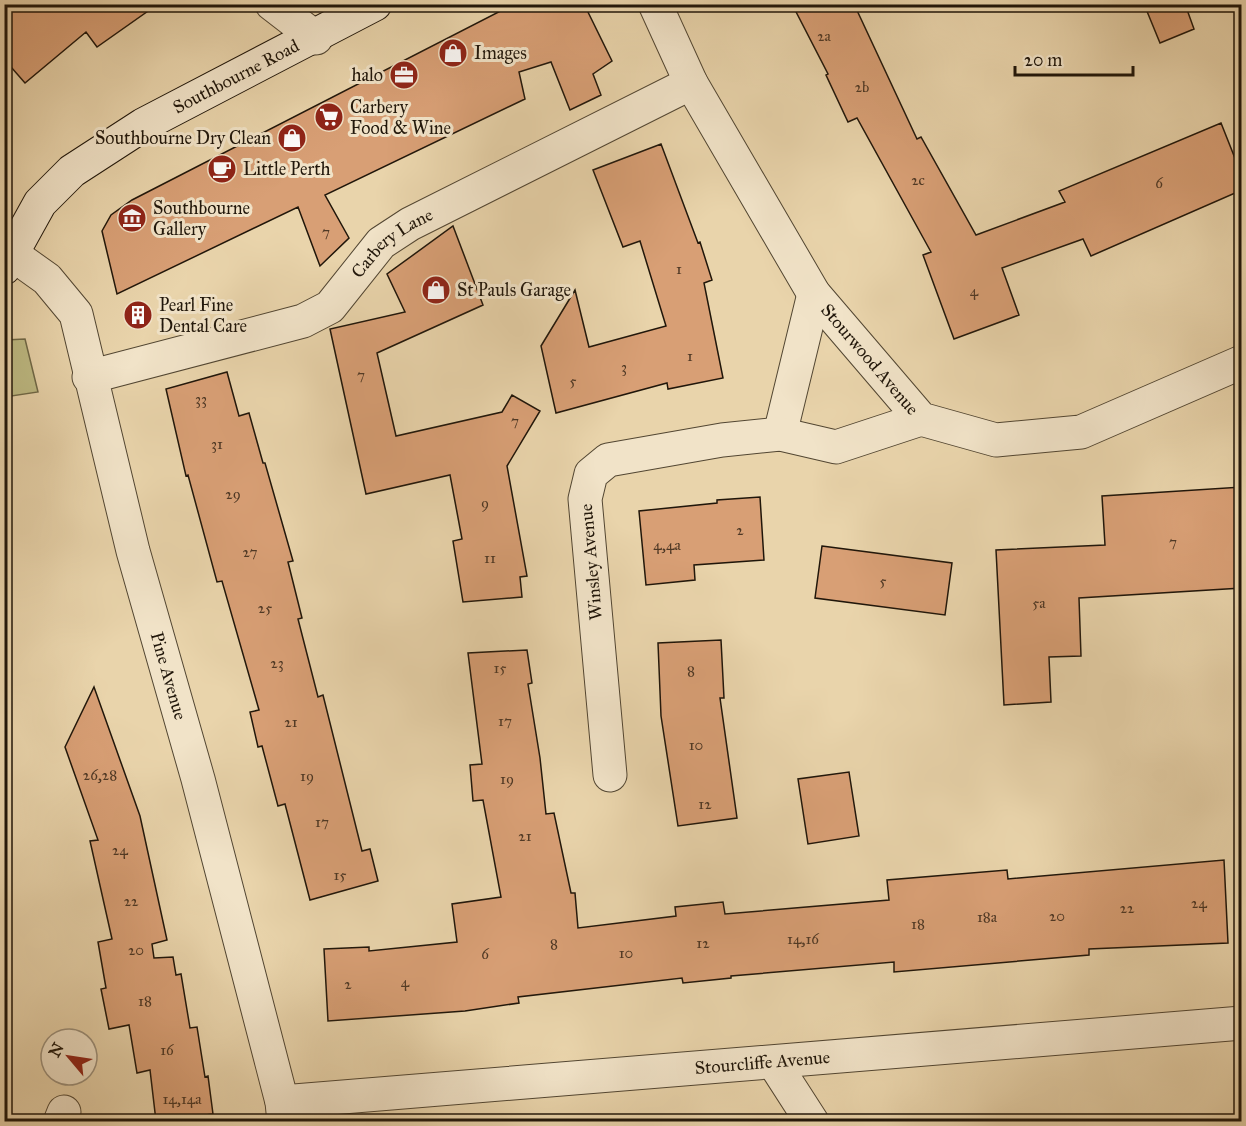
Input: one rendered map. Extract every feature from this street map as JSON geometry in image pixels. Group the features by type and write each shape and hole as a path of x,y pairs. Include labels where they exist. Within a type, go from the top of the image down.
{"street":[{"path":"272,4 316,38"},
{"name":"Southbourne Road","path":"7,258 40,203 72,171 142,125 316,38 375,4"},
{"name":"Stourwood Avenue","path":"655,4 691,83 814,294 921,419 996,440 1081,432 1242,362"},
{"name":"Carbery Lane","path":"89,377 303,321 330,307 381,243 410,224 691,83"},
{"name":"Pine Avenue","path":"7,258 47,279 76,314 89,377 133,551 198,779 283,1112"},
{"path":"780,434 814,294"},
{"name":"Winsley Avenue","path":"610,775 585,499 591,474 608,460 722,440 780,434 836,447 921,419"},
{"name":"Stourcliffe Avenue","path":"283,1112 774,1063 1242,1023"},
{"path":"774,1063 812,1122"}],"shaded area":[{"path":"25,339 38,392 5,397 5,340"}],"building":[{"path":"4,4 158,4 97,47 86,32 25,83 4,59"},
{"path":"514,4 584,4 612,61 593,74 601,95 570,110 551,62 519,72 525,99 325,195 349,238 320,266 298,207 117,294 102,231 111,215 132,200"},
{"path":"792,4 854,4 917,139 921,137 976,235 1065,202 1059,191 1221,123 1242,176 1242,190 1091,256 1083,239 1002,268 1019,315 954,339 923,255 931,252 857,118 848,122 826,75 828,74"},
{"path":"1144,4 1185,4 1194,29 1160,43"},
{"path":"661,144 698,243 700,242 712,280 704,283 723,378 668,389 667,383 556,413 541,346 575,290 589,347 666,326 640,241 623,247 593,170"},
{"path":"453,226 483,305 377,353 396,436 502,412 512,395 540,411 507,466 527,576 520,577 522,597 463,602 453,541 462,539 450,475 366,494 330,329 405,312 387,274"},
{"path":"227,372 239,416 249,413 263,463 265,463 293,561 288,562 302,618 298,619 318,697 323,695 362,851 370,849 378,881 310,900 285,804 278,806 262,746 258,747 250,712 259,710 222,581 217,582 188,475 186,476 166,389"},
{"path":"1242,487 1242,588 1079,598 1081,656 1049,657 1051,702 1004,705 996,550 1105,545 1102,496"},
{"path":"760,497 764,560 694,565 695,580 646,585 639,511 717,503 717,500"},
{"path":"822,546 952,563 945,615 815,598"},
{"path":"721,640 724,698 720,698 737,818 678,826 661,716 658,643"},
{"path":"527,650 532,683 528,684 546,814 554,813 571,893 575,893 578,928 676,916 675,907 723,902 725,914 889,900 887,880 1007,870 1008,879 1224,860 1228,943 1089,949 1089,955 894,972 894,962 731,976 731,978 683,983 682,978 518,997 519,1003 465,1011 328,1021 324,949 369,947 369,951 457,942 452,904 501,897 483,800 473,801 470,765 482,764 468,653"},
{"path":"94,687 140,816 167,940 152,944 154,958 173,957 176,975 181,974 190,1028 197,1027 205,1077 208,1076 213,1114 156,1121 150,1070 137,1073 129,1025 109,1029 101,989 106,988 98,942 112,939 90,841 98,840 65,747"},
{"path":"849,772 859,836 808,844 798,779"}],"place":[{"name":"Images","path":"453,53"},
{"name":"halo","path":"404,75"},
{"name":"Carbery Food & Wine","path":"329,117"},
{"name":"Southbourne Dry Clean","path":"292,138"},
{"name":"Little Perth","path":"222,169"},
{"name":"Southbourne Gallery","path":"132,218"},
{"name":"St Pauls Garage","path":"436,290"},
{"name":"Pearl Fine Dental Care","path":"138,315"}]}
